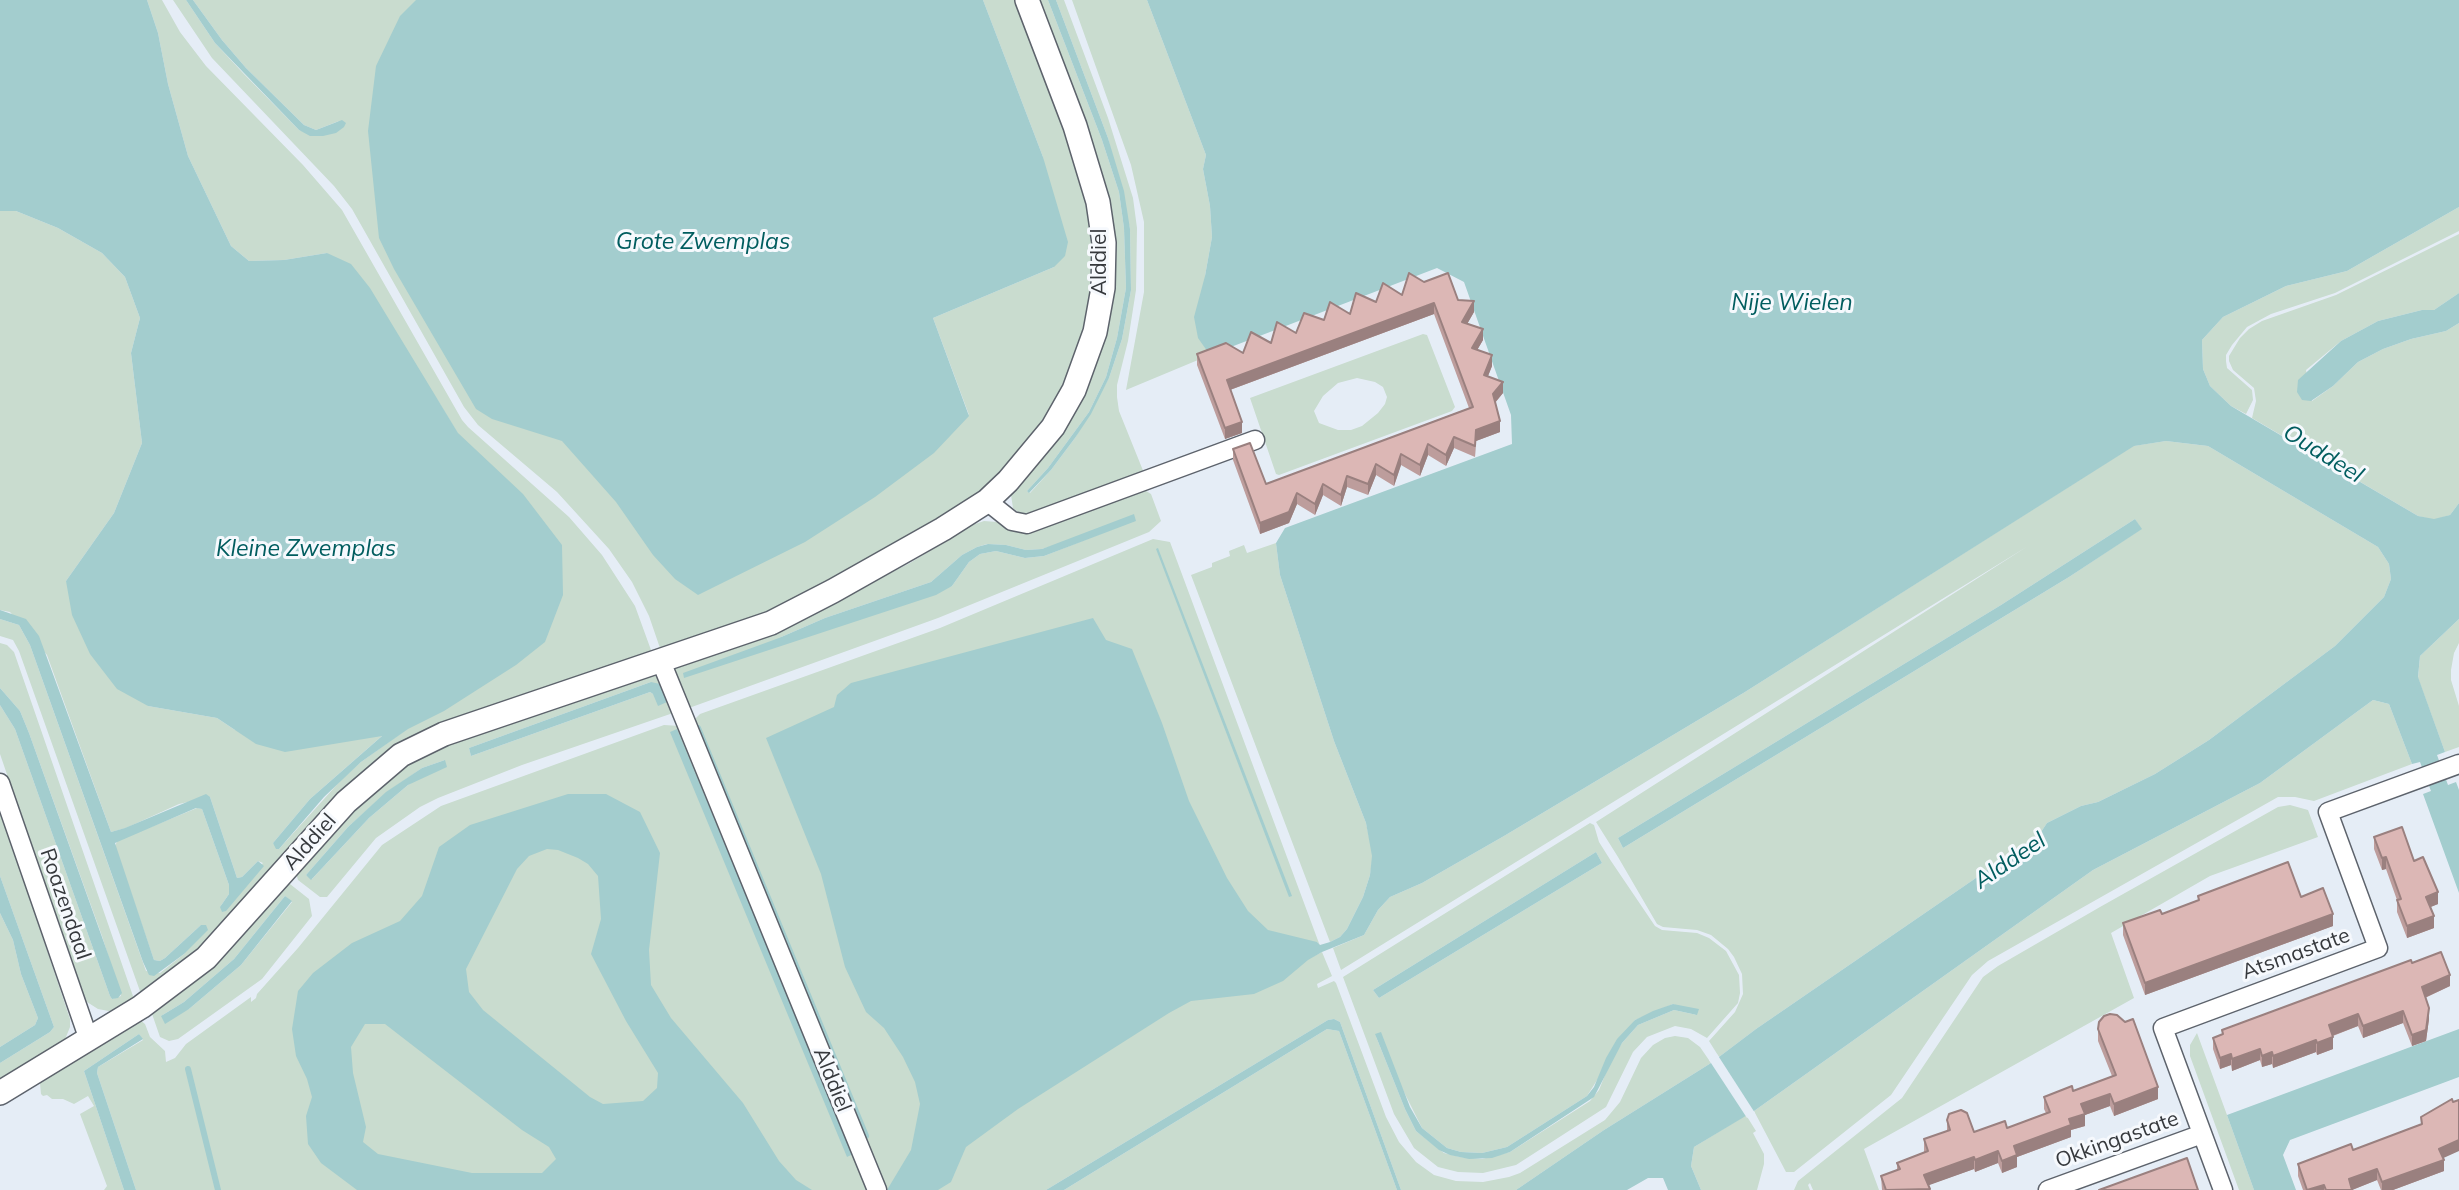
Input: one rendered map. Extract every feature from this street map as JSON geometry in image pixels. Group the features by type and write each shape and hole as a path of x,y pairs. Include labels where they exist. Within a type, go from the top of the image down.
{"street":[{"name":"Alddiel","path":"0,1093 141,1007 206,958 346,802 401,755 444,734 771,623 933,535 987,501 1036,449 1053,427 1074,390 1096,332 1103,288 1104,243 1098,202 1075,126 1027,0"},
{"path":"987,501 1013,521 1027,524 1255,440"},
{"name":"Alddiel","path":"660,659 877,1190"},
{"name":"Atsmastate","path":"2223,1190 2163,1028 2378,948 2328,812 2451,767"},
{"name":"Roazendaal","path":"0,783 89,1040"},
{"name":"Okkingastate","path":"2048,1190 2202,1134"}],"shaded area":[{"path":"147,0 162,0 180,32 206,66 303,165 342,210 462,420 569,517 602,555 635,606 651,650 649,654 396,748 338,794 245,905 207,945 141,994 19,651 13,640 0,636 0,619 19,625 30,645 146,971 160,973 184,954 201,925 165,958 154,960 115,847 117,841 197,808 202,809 229,885 229,894 220,907 263,863 258,861 242,877 237,878 210,797 179,804 111,832 47,655 10,612 0,610 0,211 16,211 58,228 102,253 125,277 140,318 131,353 142,443 114,513 66,581 148,706 217,718 235,730 383,735 310,799 273,843 279,849 342,779 407,729 458,434 437,399 327,253 284,260 249,261 231,246 188,156 168,84 158,33"},
{"path":"173,0 186,0 215,43 243,73 299,130 316,136 339,121 316,130 304,125 246,68 193,0 442,0 969,415 933,318 1054,267 1043,157 983,0 1018,0 1070,135 1098,247 1093,310 1053,412 1003,474 963,505 829,584 767,613 661,651 649,616 632,582 609,549 557,492 478,425 464,407 352,209 334,186 212,58"},
{"path":"1036,0 1048,0 1119,192 1124,228 1126,288 1117,338 1106,377 1089,412 1048,468 1027,491 1030,493 1051,470 1075,438 1109,378 1122,339 1131,290 1130,229 1108,138 1056,0 1064,0 1108,118 1133,198 1137,228 1136,290 1117,397 1119,411 1144,473 1030,514 1018,512 1013,508 1011,495 1044,450 1112,247"},
{"path":"1072,0 1147,0 1206,155 1203,169 1212,237 1205,276 1210,355 1126,390 1144,292 1144,222 1131,165"},
{"path":"2459,207 2459,231 2335,293 2271,314 2247,327 2226,355 2227,368 2252,390 2253,400 2246,414 2231,406 2210,386 2203,369 2202,340 2223,317 2286,286 2347,271"},
{"path":"2459,234 2459,293 2434,310 2422,310 2378,321 2341,341 2306,370 2312,401 2333,386 2358,362 2383,349 2446,331 2459,323 2459,503 2450,515 2434,520 2418,516 2252,418 2256,401 2254,388 2233,370 2229,356 2240,338 2262,321 2336,295"},
{"path":"1423,334 1427,335 1455,407 1452,411 1279,475 1276,474 1250,398","holes":["1357,378 1375,382 1383,387 1387,397 1385,404 1362,426 1351,430 1338,430 1319,423 1314,411 1323,396 1338,383"]},
{"path":"2166,441 2208,446 2378,547 2389,564 2391,579 2384,597 2335,646 2209,740 2155,774 2047,823 2041,832 2024,845 1719,1057 1709,1041 1735,1012 1743,994 1742,974 1734,957 1711,935 1697,930 1657,924 1596,822 2028,546 1341,970 1333,948 1364,935 1378,910 1390,897 1422,883 1504,836 1745,692 2133,446","holes":["2135,519 2141,529 2069,577 1623,848 1618,838 2001,605"]},
{"path":"1143,489 1151,494 1161,521 1149,532 938,618 689,708 672,666 773,632 910,563 972,525 984,521 1013,528","holes":["1136,520 1044,556 1025,558 996,551 980,554 969,562 952,586 779,638 825,618 931,582 962,555 977,547 987,544 1026,550 1042,549"]},
{"path":"1153,539 1170,542 1320,946 1317,942 1308,959 1322,952 1332,976 1317,984 1318,988 1334,981 1336,983 1386,1117 1399,1142 1416,1162 1434,1175 1456,1181 1483,1182 1509,1177 1520,1173 1605,1120 1620,1102 1641,1058 1653,1045 1665,1038 1688,1038 1700,1047 1711,1063 1604,1130 1516,1190 1401,1190 1340,1022 1334,1019 1328,1020 1046,1190 136,1190 97,1073 98,1067 143,1040 139,1034 84,1071 124,1190 104,1190 107,1186 80,1114 94,1106 88,1096 74,1104 41,1094 40,1083 139,1019 145,1024 150,1037 165,1051 166,1062 175,1058 186,1044 251,997 251,1002 256,998 382,845 441,806 664,725 680,726 692,722 700,714 940,628"},
{"path":"1276,543 1280,575 1334,741 1366,823 1373,856 1363,897 1347,929 1340,937 1330,942 1191,575 1212,567 1212,563 1230,556 1229,551 1244,545 1247,553"},
{"path":"2459,619 2459,643 2454,653 2451,680 2459,706 2459,747 2445,752 2418,678 2420,656"},
{"path":"0,643 7,645 14,652 134,999 114,1012 98,1009 87,1002 82,993 0,754 0,705 15,729 110,996 112,999 121,996 29,733 20,711 0,688"},
{"path":"655,672 662,676 676,712 522,765 420,807 376,838 327,897 320,897 298,880 295,870 370,793 412,762 455,740","holes":["651,682 653,694 650,692 471,756 469,748","445,760 408,785 369,818 312,879 306,875 348,827 386,793 422,768"]},
{"path":"2373,700 2389,704 2412,764 2314,801 2278,797 1988,961 1972,975 1891,1095 1794,1172 1786,1172 1754,1111 2093,870 2260,783"},
{"path":"2290,805 2308,810 2318,837 2210,876 2111,933 2134,998 1864,1149 1879,1190 1813,1190 1810,1183 1810,1190 1794,1190 1798,1181 1902,1098 1983,977 2100,907 2278,807"},
{"path":"0,810 70,1019 70,1027 64,1042 0,1082 0,1063 54,1027 0,876"},
{"path":"1590,823 1594,825 1599,842 1655,926 1662,930 1697,933 1726,951 1739,975 1740,993 1738,1003 1707,1038 1691,1029 1675,1026 1647,1037 1633,1052 1606,1107 1516,1165 1483,1173 1458,1172 1438,1167 1414,1148 1394,1114 1343,977","holes":["1596,852 1602,863 1379,998 1373,990","1673,1004 1697,1015 1674,1010 1638,1025 1611,1060 1599,1090 1590,1101 1510,1152 1482,1159 1444,1153 1416,1131 1375,1034 1422,1128 1447,1148 1482,1153 1507,1147 1587,1096 1635,1020"]},
{"path":"283,884 290,884 309,899 312,916 262,979 178,1039 169,1041 160,1037 151,1011","holes":["285,896 292,902 241,965 189,1009 161,1016 184,1002 234,959"]},
{"path":"0,913 13,940 21,974 38,1018 35,1025 0,1047"},
{"path":"1327,1029 1339,1031 1397,1190 1064,1190"},
{"path":"2197,1033 2254,1190 2239,1190 2190,1056 2190,1045"},
{"path":"1746,1115 1756,1131 1753,1133 1764,1154 1757,1190 1701,1190 1691,1166 1694,1147"}],"water":[{"name":"Kleine Zwemplas","path":"0,0 147,0 158,33 168,84 188,156 231,246 249,261 284,260 327,253 351,264 370,288 458,433 523,494 562,545 563,595 545,642 516,665 444,711 408,729 361,762 324,797 279,849 276,849 273,843 310,799 382,736 285,752 256,744 217,718 148,706 117,689 90,654 72,615 66,581 114,513 142,443 131,353 140,318 125,277 102,253 58,228 16,211 0,211"},
{"path":"186,0 193,0 246,68 304,125 316,130 342,120 346,123 344,127 336,133 323,136 310,136 299,130 215,43"},
{"name":"Grote Zwemplas","path":"416,0 983,0 1043,157 1068,242 1065,256 1054,267 933,318 969,416 934,453 875,497 805,542 698,595 675,579 653,555 616,502 562,441 492,419 476,409 394,269 379,238 368,131 376,66 400,16"},
{"path":"1048,0 1056,0 1108,138 1124,191 1130,229 1131,290 1122,339 1109,378 1091,414 1051,470 1029,493 1027,491 1048,468 1089,412 1106,377 1117,338 1126,288 1124,228 1119,192"},
{"name":"Nije Wielen","path":"1147,0 2459,0 2459,207 2347,271 2286,286 2223,317 2202,340 2203,369 2210,386 2231,406 2418,516 2434,519 2450,515 2459,503 2459,619 2420,656 2418,677 2445,752 2437,755 2448,785 2456,782 2459,790 2459,893 2423,794 2431,791 2420,762 2412,764 2389,704 2373,700 2260,783 2093,870 1754,1111 1694,1147 1691,1166 1701,1190 1668,1190 1663,1178 1648,1178 1627,1190 1516,1190 1604,1130 1711,1063 1756,1029 2024,845 2041,832 2047,823 2155,774 2209,740 2335,646 2384,597 2391,579 2389,564 2378,547 2208,446 2166,441 2134,446 1745,692 1504,836 1422,883 1390,897 1378,910 1364,935 1322,952 1283,981 1254,994 1191,1001 1169,1013 1018,1109 966,1147 951,1182 938,1190 887,1190 911,1150 920,1104 915,1082 884,1028 866,1012 845,967 821,874 766,738 834,707 837,695 851,683 1093,618 1106,640 1132,649 1162,723 1189,801 1227,878 1248,911 1268,930 1320,945 1330,942 1340,937 1347,929 1363,897 1370,875 1372,856 1366,823 1334,741 1280,575 1276,543 1285,528 1512,444 1511,415 1464,282 1437,268 1210,355 1198,338 1194,317 1212,237 1203,169 1206,155"},
{"path":"2459,293 2459,323 2446,331 2383,349 2358,362 2333,386 2311,401 2302,400 2297,392 2298,380 2341,341 2378,321 2422,310 2434,310"},
{"path":"1134,514 1136,521 1044,556 1025,558 996,551 980,554 969,562 952,586 936,595 684,678 683,673 825,618 931,582 962,555 977,547 988,544 1026,550 1042,549"},
{"path":"2135,519 2142,529 2069,577 1623,848 1618,838 2001,605"},
{"path":"1158,548 1292,896 1289,897 1156,549"},
{"path":"0,610 26,619 39,636 111,832 206,794 210,797 237,878 242,877 258,861 264,866 226,911 222,912 220,907 229,894 229,885 202,809 196,808 115,843 154,960 165,958 201,925 206,925 208,930 184,954 154,976 149,975 143,962 30,645 19,625 0,619"},
{"path":"651,682 660,684 667,702 658,706 650,692 471,756 469,748"},
{"path":"0,688 20,711 29,733 122,993 118,998 112,999 110,996 15,729 0,705"},
{"path":"677,729 853,1154 847,1157 670,732"},
{"path":"445,760 447,767 408,785 369,818 311,880 306,875 348,827 386,792 422,768"},
{"path":"568,794 606,794 640,812 660,853 649,950 651,985 671,1018 743,1103 779,1161 796,1180 812,1190 357,1190 321,1163 308,1144 306,1116 312,1097 296,1056 292,1029 298,991 313,973 352,943 400,921 422,896 439,847 470,825","holes":["547,849 558,850 578,858 588,864 598,876 601,919 591,954 626,1021 658,1073 657,1088 643,1101 603,1104 590,1097 483,1010 469,992 466,969 517,869 529,856","365,1024 385,1024 522,1130 549,1147 556,1159 542,1173 472,1173 378,1154 363,1142 366,1127 353,1073 351,1047"]},
{"path":"1596,852 1602,863 1379,998 1373,990"},
{"path":"0,876 54,1027 0,1063 0,1047 35,1025 38,1018 21,974 13,940 0,913"},
{"path":"285,896 292,901 241,965 189,1009 165,1024 161,1016 184,1002 234,959"},
{"path":"1673,1004 1699,1009 1697,1015 1674,1010 1638,1025 1622,1043 1594,1097 1510,1152 1492,1158 1469,1159 1450,1155 1439,1150 1416,1131 1375,1034 1381,1032 1410,1107 1422,1128 1447,1148 1482,1153 1507,1147 1587,1096 1617,1039 1635,1020"},
{"path":"1328,1020 1340,1022 1401,1190 1397,1190 1339,1031 1327,1029 1064,1190 1046,1190"},
{"path":"2459,1029 2459,1077 2290,1140 2283,1155 2296,1190 2254,1190 2227,1115"},
{"path":"139,1034 143,1039 98,1067 97,1073 136,1190 124,1190 84,1071"}],"pier":[{"path":"1717,1054 1755,1113 1747,1118 1709,1060"}],"building":[{"path":"1409,273 1424,282 1448,273 1458,300 1474,301 1462,322 1483,329 1472,348 1492,355 1484,375 1503,382 1493,394 1500,421 1476,430 1475,446 1454,437 1446,455 1428,444 1420,465 1401,454 1394,475 1376,464 1368,484 1347,476 1341,495 1323,484 1315,504 1297,493 1289,512 1260,523 1233,449 1250,443 1266,484 1473,407 1434,303 1227,380 1242,422 1225,428 1197,354 1226,343 1243,353 1251,332 1271,343 1277,322 1296,333 1304,313 1324,320 1330,302 1350,314 1356,293 1376,302 1383,283 1402,295"},
{"path":"2402,827 2414,861 2423,857 2438,892 2426,897 2434,916 2407,926 2397,900 2401,899 2386,857 2382,858 2374,837"},
{"path":"2288,862 2301,897 2323,888 2333,914 2145,983 2123,923 2160,910 2162,914 2199,900 2198,896"},
{"path":"2441,952 2450,975 2422,987 2429,1008 2426,1030 2412,1035 2403,1011 2363,1026 2358,1014 2329,1025 2333,1037 2317,1043 2316,1040 2273,1056 2272,1052 2262,1056 2260,1049 2232,1059 2231,1054 2220,1058 2213,1038 2223,1034 2222,1030 2411,960 2412,963"},
{"path":"2110,1014 2117,1015 2125,1022 2133,1019 2158,1087 2114,1104 2110,1094 2081,1104 2085,1114 2069,1119 2071,1125 2014,1146 2017,1155 2002,1161 1998,1151 1924,1175 1930,1189 1886,1190 1881,1176 1900,1169 1897,1163 1928,1151 1924,1139 1950,1130 1947,1120 1949,1114 1961,1110 1967,1113 1974,1132 2005,1121 2007,1128 2050,1112 2044,1097 2072,1086 2073,1091 2116,1075 2098,1029 2099,1022"},
{"path":"2452,1099 2453,1102 2459,1100 2459,1140 2439,1149 2444,1160 2382,1182 2377,1169 2349,1179 2352,1190 2326,1190 2324,1185 2307,1190 2298,1164 2351,1144 2353,1150 2422,1124 2421,1117"},
{"path":"2187,1158 2198,1190 2099,1190"}],"waterway":[{"path":"698,728 866,1136"},
{"path":"188,1069 218,1190"}],"water label":[{"name":"Ouddeel","path":"2323,454"},
{"name":"Alddeel","path":"2010,861"}]}
